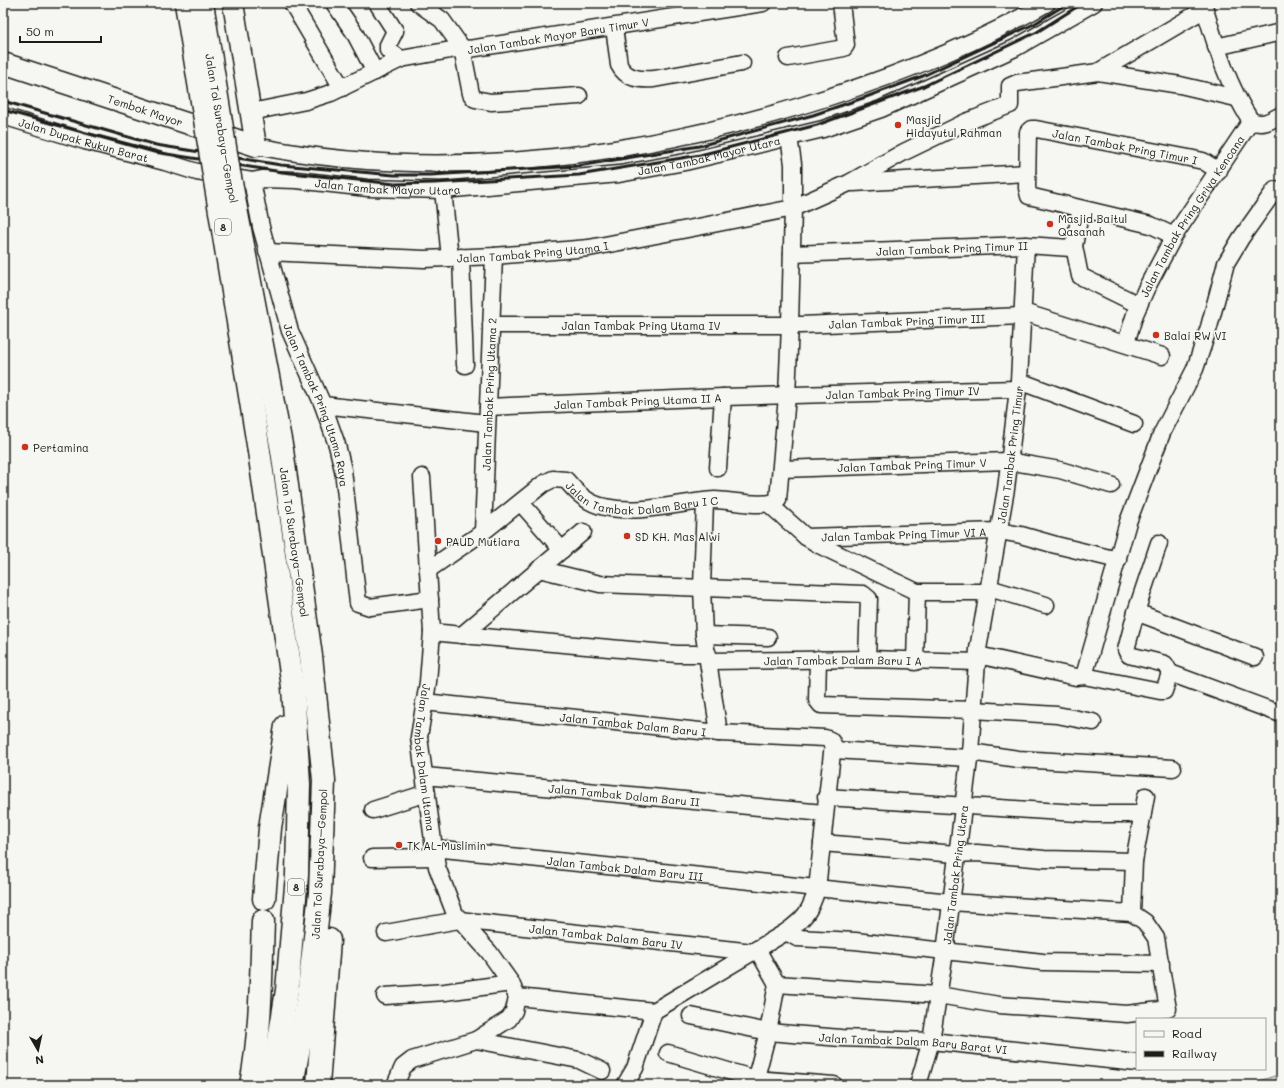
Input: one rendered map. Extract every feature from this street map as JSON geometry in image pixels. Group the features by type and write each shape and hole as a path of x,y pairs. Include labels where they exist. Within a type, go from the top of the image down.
{"highway":[{"name":"Jalan Tol Surabaya–Gempol","path":"186,3 260,451 293,688 299,784 297,875 287,990 272,1085"},
{"name":"Jalan Tol Surabaya–Gempol","path":"202,3 228,172 282,450 311,656 324,780 320,893 308,998 292,1085"},
{"path":"264,899 270,828 293,688"},
{"path":"318,1085 331,895 330,842 324,780"},
{"path":"251,1085 256,1059 260,1012 263,921"}],"main road":[{"path":"233,3 256,146"},
{"name":"Tembok Mayor","path":"3,63 256,146"}],"street":[{"path":"292,3 342,88"},
{"path":"334,3 354,32 375,72"},
{"path":"376,3 395,31 388,44 388,50 401,59"},
{"path":"251,112 306,102 342,88 401,59 462,48 442,20 418,3"},
{"name":"Jalan Tambak Mayor Baru Timur V","path":"579,96 492,102 475,99 472,94 462,48 469,49 614,27 656,18 763,3"},
{"path":"788,58 844,48 846,45 841,3"},
{"path":"256,146 316,157 438,164 526,159 615,149 682,137 749,121 853,90 967,44 1047,3"},
{"name":"Jalan Tambak Mayor Utara","path":"252,181 262,179 296,180 368,188 443,190 619,174 685,162 823,129 874,111 922,91 1015,48 1094,3"},
{"path":"1098,72 1204,6 1216,47 1236,98 1251,121 1264,124 1281,115"},
{"path":"614,27 620,65 622,70 633,78 642,80 654,79 742,63"},
{"path":"1216,47 1281,32"},
{"path":"850,183 904,152 966,122 1010,105 1009,89 1013,84 1098,72 1180,85 1236,98"},
{"name":"Jalan Dupak Rukun Barat","path":"3,116 85,141 197,172 252,181"},
{"name":"Jalan Tambak Pring Griya Kencana","path":"1126,343 1139,305 1174,236 1219,171 1251,121"},
{"name":"Jalan Tambak Pring Timur I","path":"1027,181 1028,132 1031,129 1203,161 1219,171"},
{"path":"789,137 793,164 793,208 787,396 779,497 778,500 769,504 806,537 836,554 917,592 988,590 1046,605"},
{"name":"Jalan Tambak Pring Utama Raya","path":"252,181 267,252 290,331 323,405 337,445 343,470 358,603 370,607 430,599"},
{"path":"850,183 1027,181 1029,196 1151,225 1174,236"},
{"name":"Jalan Tambak Pring Utama I","path":"267,252 424,259 494,256 589,248 793,208 850,183"},
{"path":"443,190 455,258 465,365"},
{"path":"1084,676 1128,522 1156,448 1195,369 1209,326 1226,263 1241,238 1275,190"},
{"path":"1081,209 1074,246 1080,276 1139,305"},
{"name":"Jalan Tambak Pring Timur II","path":"792,254 1026,245 1071,248 1074,246"},
{"name":"Jalan Tambak Pring Timur","path":"978,659 988,590 1006,489 1008,461 1018,385 1026,245"},
{"name":"Jalan Tambak Pring Utama 2","path":"483,532 494,256"},
{"name":"Jalan Tambak Pring Timur III","path":"790,325 1023,314 1126,343 1162,356"},
{"name":"Jalan Tambak Pring Utama IV","path":"491,325 790,325"},
{"name":"Jalan Tambak Pring Timur IV","path":"787,396 1018,385 1134,424"},
{"name":"Jalan Tambak Pring Utama II A","path":"323,405 487,415 723,397 787,396"},
{"path":"718,468 723,397"},
{"name":"Jalan Tambak Pring Timur V","path":"782,469 1008,461 1060,470 1111,485"},
{"name":"Jalan Tambak Dalam Utama","path":"422,477 432,632 419,732 437,867 459,920 489,952 514,990"},
{"name":"Jalan Tambak Dalam Baru I C","path":"428,570 483,532 543,484 561,478 566,480 584,499 606,508 635,510 725,500 769,504"},
{"path":"705,502 702,587 704,635 719,733"},
{"path":"521,503 562,550"},
{"name":"Jalan Tambak Pring Timur VI A","path":"806,537 999,531 1021,535 1118,560"},
{"path":"462,635 583,532"},
{"path":"1158,543 1136,612 1127,653 1165,664 1170,673 1281,714"},
{"path":"539,569 600,584 866,594 869,599 867,660"},
{"path":"915,662 917,592"},
{"path":"1136,612 1255,657"},
{"name":"Jalan Tambak Dalam Baru I A","path":"432,632 708,658 915,662 978,659 1076,677 1084,676 1160,691 1167,687 1170,673"},
{"path":"704,635 768,637"},
{"path":"818,659 817,700 818,704 821,705 974,710 1057,715 1093,722"},
{"name":"Jalan Tambak Pring Utara","path":"918,1085 931,1041 945,952 969,755 978,659"},
{"name":"Jalan Tambak Dalam Baru I","path":"424,702 719,733 825,738 830,740 833,744 834,750"},
{"path":"385,996 445,992 514,990 654,1011 786,932 805,917 813,904 817,889 824,813 834,750 969,755 1173,768"},
{"name":"Jalan Tambak Dalam Baru II","path":"425,776 824,813"},
{"path":"373,810 426,793"},
{"path":"777,984 938,995 999,1005 1127,1014 1168,1009 1156,938 1145,922 1132,913 1134,862 1146,796"},
{"path":"826,797 1093,814 1143,814"},
{"path":"822,843 956,854 977,853 1044,859 1134,862"},
{"name":"Jalan Tambak Dalam Baru III","path":"372,858 435,852 950,902 1132,913"},
{"name":"Jalan Tambak Dalam Baru IV","path":"386,933 459,920 755,950"},
{"path":"786,932 797,938 856,941 1043,962 1160,964"},
{"path":"754,1082 768,1032 777,984 755,950"},
{"path":"395,1085 403,1067 412,1060 476,1040 509,1019 514,1011 514,990"},
{"path":"625,1085 635,1068 654,1011"},
{"name":"Jalan Tambak Dalam Baru Barat VI","path":"691,1016 768,1032 841,1038 931,1041 1136,1063"},
{"path":"476,1040 579,1060 602,1072"},
{"path":"668,1053 754,1082 834,1085"}],"shaded area":[{"path":"1281,1074 1281,1085 1253,1085 1259,1081"}],"railway":[{"path":"3,101 156,145 281,165 394,175 431,175 578,166 699,146 813,115 923,76 1034,24 1068,3"},
{"path":"3,110 154,152 282,172 395,184 579,175 700,155 817,125 924,86 1037,32 1083,3"}],"place":[{"name":"Masjid Hidayutul Rahman","path":"898,125"},
{"name":"Masjid Baitul Qasanah","path":"1050,224"},
{"name":"Balai RW VI","path":"1156,335"},
{"name":"Pertamina","path":"25,447"},
{"name":"SD KH. Mas Alwi","path":"627,536"},
{"name":"PAUD Mutiara","path":"438,541"},
{"name":"TK AL-Muslimin","path":"399,845"}]}
